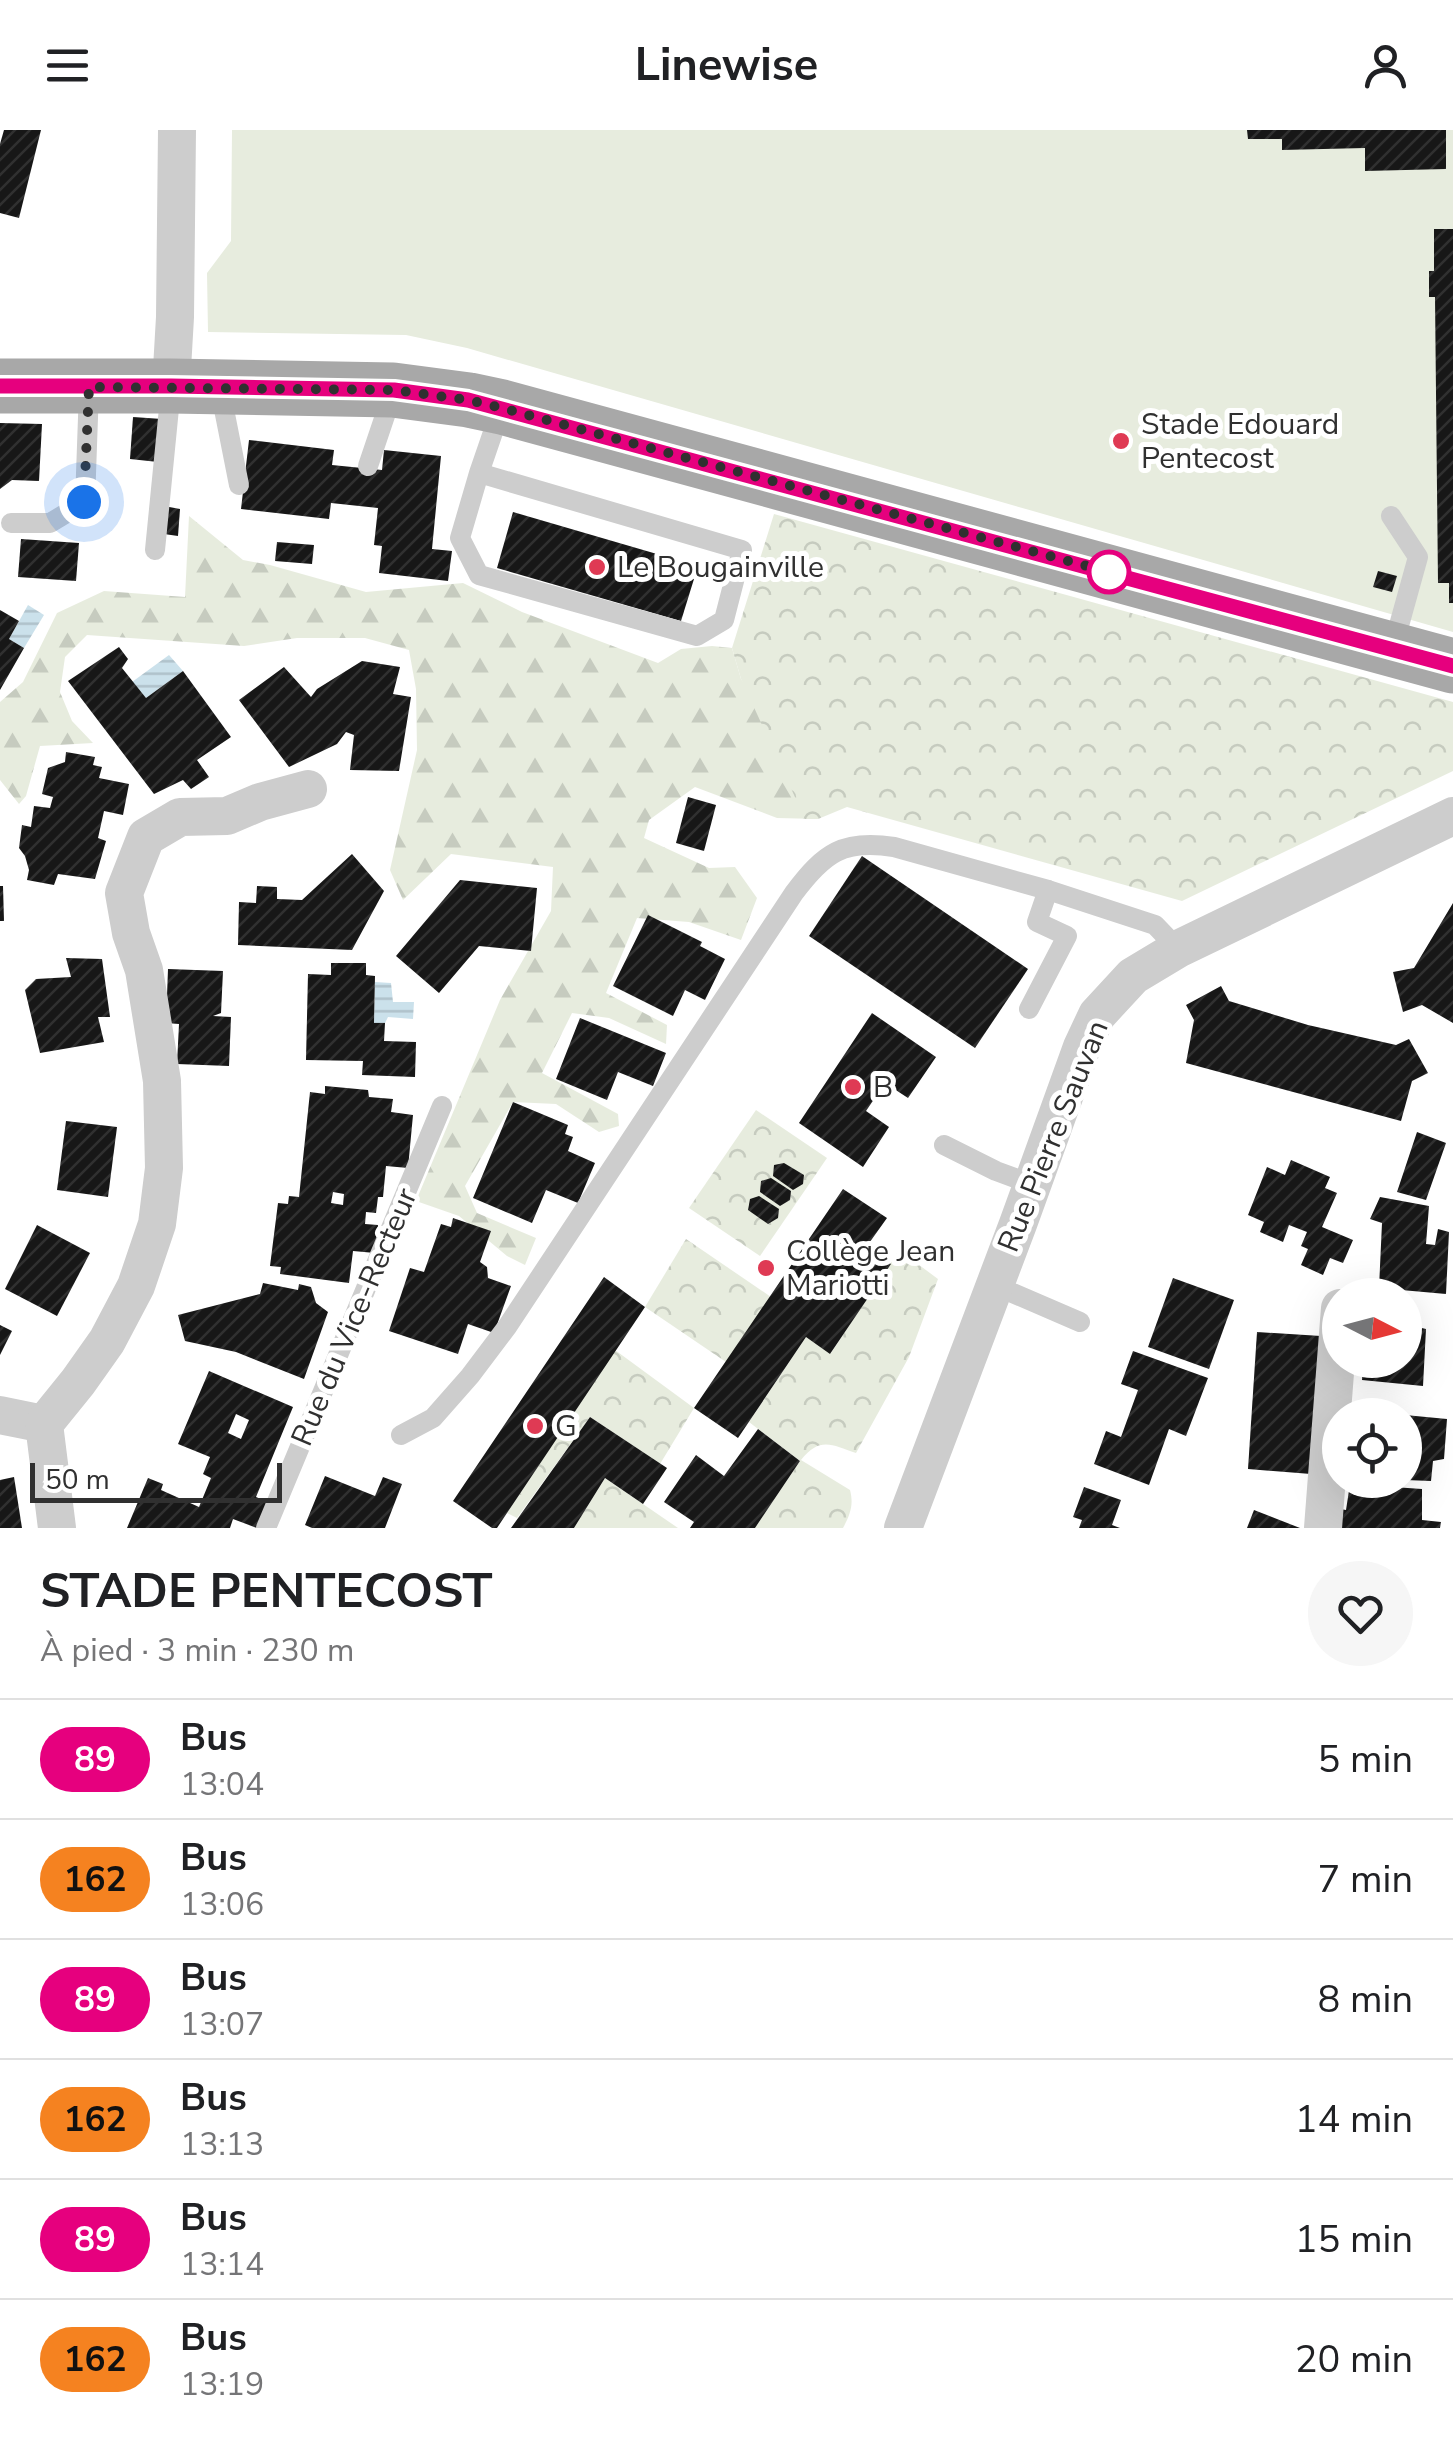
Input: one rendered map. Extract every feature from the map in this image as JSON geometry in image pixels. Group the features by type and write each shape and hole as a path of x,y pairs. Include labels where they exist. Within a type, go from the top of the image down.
{"main road":[{"path":"0,386 394,390 454,398 1453,666"}],"street":[{"path":"178,130 175,317 195,387"},
{"path":"56,1528 44,1424 108,1341 136,1286 157,1224 164,1168 162,1081 144,970 131,933 124,894 146,837 180,818 226,816 308,789"},
{"name":"Rue Pierre Sauvan","path":"903,1528 1097,1015 1133,976 1178,950 1453,816"},
{"path":"1323,1528 1335,1378"},
{"path":"0,1415 44,1424"}],"lane":[{"path":"11,523 50,523 84,502 89,387"},
{"path":"195,387 239,484"},
{"path":"155,550 195,387"},
{"path":"368,466 394,390"},
{"path":"480,473 742,550 724,620 696,636 479,575 460,538 480,473 502,408"},
{"path":"1391,516 1418,558 1392,649"},
{"path":"401,1435 434,1418 507,1328 794,893 825,856 871,844 929,856 1155,925 1178,950"},
{"path":"1029,1009 1067,936 1037,922 1048,890"},
{"name":"Rue du Vice-Recteur","path":"266,1528 442,1106"},
{"path":"944,1145 1031,1184"},
{"path":"994,1285 1080,1322"}],"green space":[{"name":"Stade Edouard Pentecost","path":"232,130 1453,130 1453,632 467,348 406,335 208,332 207,273 231,241"},
{"path":"774,514 1453,702 1453,771 1182,901 847,807 818,819 805,819 741,679 732,648"},
{"path":"189,516 243,560 366,592 463,583 522,612 658,663 681,649 732,648 741,679 825,801 818,819 777,818 695,787 649,820 644,838 709,868 735,867 757,898 741,940 689,922 637,918 606,993 667,1025 666,1044 609,1018 572,1013 542,1073 618,1114 619,1126 599,1132 556,1104 513,1102 465,1186 477,1213 536,1238 525,1265 507,1256 459,1216 416,1201 500,1000 551,911 553,867 451,854 403,900 390,870 417,750 416,689 409,650 365,638 297,638 244,646 87,635 65,657 60,692 72,721 93,743 40,746 26,796 19,804 0,780 0,702 23,682 57,613 104,591 185,597"},
{"path":"756,1110 827,1158 760,1256 689,1208"},
{"path":"686,1239 771,1297 726,1362 645,1307"},
{"path":"899,1250 938,1279 909,1357 856,1453 820,1445 801,1460 850,1490 851,1505 843,1528 755,1528 800,1461 749,1422 806,1337 831,1353"},
{"path":"615,1350 694,1408 660,1464 590,1417 517,1518 507,1513"},
{"path":"605,1478 678,1528 574,1528"}],"water":[{"path":"28,605 44,615 24,648 9,639"},
{"path":"169,655 183,671 146,698 132,682"},
{"path":"375,982 391,983 393,1002 414,1002 413,1019 388,1017 385,1023 374,1023"}],"building":[{"path":"4,130 41,130 19,218 0,213 0,144"},
{"path":"1247,130 1446,130 1446,169 1365,171 1365,148 1282,150 1282,139 1248,139"},
{"path":"1434,229 1453,229 1453,603 1449,603 1449,583 1438,583 1435,297 1429,297 1429,271 1434,271"},
{"path":"133,417 162,419 158,462 130,459"},
{"path":"0,423 42,424 39,481 12,480 0,489"},
{"path":"249,440 334,450 332,465 382,470 384,450 441,456 432,549 452,551 448,581 379,573 382,546 374,545 378,508 331,503 329,519 241,509"},
{"path":"164,506 180,509 178,536 164,534"},
{"name":"Le Bougainville","path":"513,512 698,566 681,621 497,568"},
{"path":"21,539 79,543 76,581 18,577"},
{"path":"277,542 314,545 312,564 275,561"},
{"path":"1378,571 1397,576 1392,592 1373,587"},
{"path":"0,610 19,621 9,639 24,648 0,690"},
{"path":"119,647 128,659 122,668 146,698 183,671 231,737 197,760 209,777 191,789 183,780 154,794 68,681"},
{"path":"362,661 400,667 393,694 411,697 399,771 350,770 354,735 346,732 337,744 289,767 239,700 284,667 311,697 317,689"},
{"path":"66,752 95,757 93,765 102,767 99,778 129,784 123,815 104,811 98,838 106,841 95,879 58,874 54,885 27,880 29,870 19,848 22,825 31,827 34,806 50,808 53,797 42,794 48,768 65,762"},
{"path":"688,797 716,805 704,851 676,843"},
{"path":"352,854 384,891 352,950 238,945 239,902 256,903 257,886 277,887 277,899 302,900"},
{"path":"862,856 1028,969 975,1048 809,936"},
{"path":"460,880 537,888 531,951 479,946 439,993 396,956"},
{"path":"3,886 4,921 0,921"},
{"path":"1453,903 1453,1023 1422,1005 1403,1012 1393,972 1414,968"},
{"path":"648,915 702,942 700,946 725,959 705,1000 685,990 673,1016 613,986"},
{"path":"66,958 102,959 110,1017 98,1017 104,1042 40,1053 25,990 36,979 71,977"},
{"path":"331,963 366,963 366,975 375,976 374,1023 385,1023 384,1041 416,1042 415,1077 362,1075 363,1061 306,1060 308,974 331,975"},
{"path":"168,969 223,971 221,1013 213,1016 231,1017 229,1066 177,1064 179,1024 166,1023"},
{"path":"1221,986 1229,1001 1308,1025 1396,1045 1409,1039 1428,1073 1412,1081 1401,1121 1186,1063 1194,1020 1186,1005"},
{"name":"B","path":"872,1013 936,1057 908,1098 885,1083 866,1111 889,1127 863,1167 799,1123"},
{"path":"580,1018 666,1053 653,1086 618,1072 607,1100 556,1079"},
{"path":"325,1086 368,1090 369,1097 393,1099 391,1112 413,1115 408,1168 386,1166 383,1197 378,1197 376,1213 366,1212 365,1224 378,1225 375,1253 353,1251 349,1283 280,1274 281,1267 270,1266 278,1203 288,1204 289,1196 299,1197 310,1092 325,1094","holes":["333,1192 344,1194 343,1205 331,1203"]},
{"path":"513,1102 568,1125 565,1134 573,1137 568,1151 595,1163 578,1203 546,1190 532,1223 473,1198"},
{"path":"66,1121 117,1127 108,1197 57,1190"},
{"path":"1417,1132 1446,1143 1426,1200 1397,1192"},
{"path":"1291,1160 1330,1177 1325,1188 1337,1193 1322,1227 1353,1240 1343,1263 1330,1258 1323,1275 1301,1265 1308,1249 1301,1246 1307,1232 1289,1225 1283,1242 1260,1232 1264,1222 1248,1215 1267,1167 1285,1175"},
{"path":"784,1163 804,1175 803,1184 793,1190 773,1176 774,1165"},
{"path":"771,1178 791,1191 790,1200 780,1206 760,1192 761,1181"},
{"path":"843,1189 887,1218 867,1246 891,1264 830,1354 806,1337 738,1438 694,1408"},
{"path":"759,1196 779,1209 778,1218 768,1224 748,1210 750,1199"},
{"path":"1380,1197 1429,1206 1426,1244 1435,1245 1438,1229 1449,1232 1446,1294 1422,1292 1422,1278 1379,1278 1382,1223 1370,1219"},
{"path":"453,1218 491,1231 480,1262 487,1267 488,1278 511,1286 494,1333 468,1324 458,1354 389,1331 410,1268 424,1272 441,1224 451,1227"},
{"path":"37,1225 90,1253 57,1316 5,1289"},
{"name":"G","path":"604,1277 645,1307 497,1528 492,1528 453,1501"},
{"path":"1173,1278 1234,1300 1209,1369 1148,1347"},
{"path":"263,1283 298,1290 299,1284 311,1287 316,1303 328,1312 304,1379 236,1352 185,1341 178,1315 260,1294"},
{"path":"0,1325 12,1331 0,1355"},
{"path":"1422,1328 1426,1329 1423,1386 1362,1380 1422,1378"},
{"path":"1257,1332 1321,1336 1311,1474 1248,1469"},
{"path":"1133,1351 1208,1378 1186,1436 1169,1429 1149,1485 1094,1464 1106,1431 1121,1437 1138,1390 1121,1384"},
{"path":"209,1371 293,1407 256,1497 268,1502 257,1528 233,1519 230,1528 127,1528 148,1478 163,1484 161,1490 199,1507 211,1478 203,1474 210,1457 178,1444","holes":["236,1414 249,1420 241,1439 228,1433"]},
{"path":"590,1417 667,1468 643,1504 605,1478 574,1528 511,1528"},
{"path":"1422,1417 1447,1419 1444,1459 1433,1461 1431,1481 1422,1481"},
{"path":"758,1429 800,1461 755,1528 690,1528 694,1522 664,1502 696,1455 724,1476"},
{"path":"325,1476 375,1496 383,1477 402,1484 385,1528 305,1525"},
{"path":"14,1477 22,1528 0,1528 0,1480"},
{"path":"1084,1487 1121,1500 1112,1525 1120,1528 1079,1528 1082,1520 1073,1517"},
{"path":"1348,1498 1422,1498 1422,1520 1441,1522 1440,1528 1334,1528 1335,1508 1346,1510"},
{"path":"1254,1510 1300,1528 1247,1528"}],"bus line":[{"name":"89","path":"0,386 394,390 468,400 1453,666"}],"place":[{"name":"Stade Edouard Pentecost","path":"1121,441"},
{"name":"Le Bougainville","path":"597,567"},
{"name":"B","path":"853,1087"},
{"name":"Collège Jean Mariotti","path":"766,1268"},
{"name":"G","path":"535,1426"}],"route":[{"path":"84,502 89,387 394,390 502,408 1109,572"}]}
